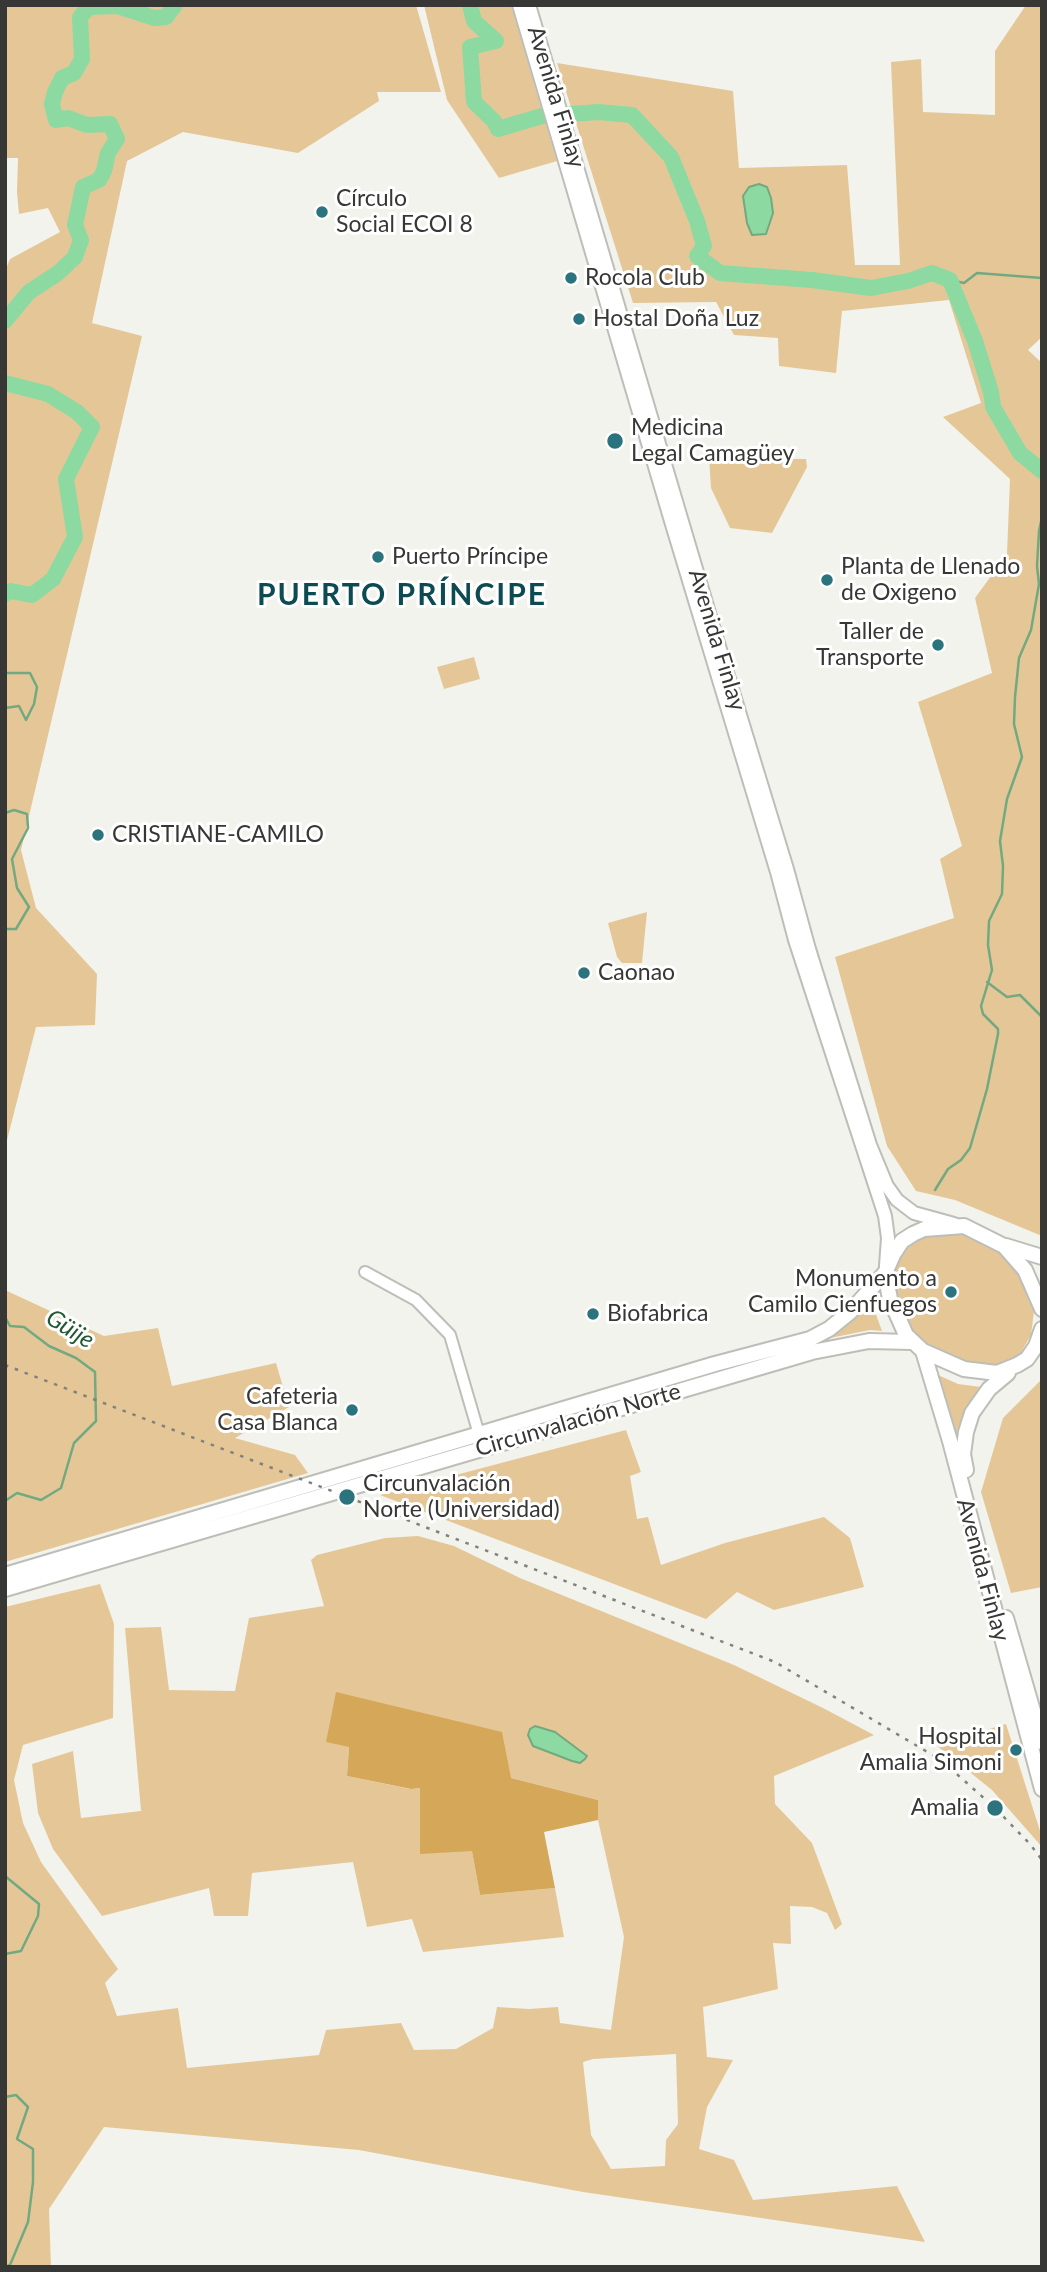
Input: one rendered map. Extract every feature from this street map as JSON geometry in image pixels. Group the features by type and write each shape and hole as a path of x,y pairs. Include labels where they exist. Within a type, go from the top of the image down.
{"highway":[{"path":"964,1226 1004,1246 1042,1257"},
{"name":"Circunvalación Norte","path":"5,1589 481,1441 710,1366 810,1339 829,1329 850,1312 886,1273 902,1241 924,1229 964,1226"},
{"path":"1004,1246 1025,1270 1042,1309"},
{"name":"Avenida Finlay","path":"886,1273 890,1299 906,1335 917,1346 950,1441 1042,1788"},
{"name":"Avenida Finlay","path":"1042,1329 1036,1346 1027,1359 989,1389 980,1400 972,1413 963,1454 996,1585 1042,1742"},
{"name":"Circunvalación Norte","path":"5,1575 481,1441 813,1352 869,1341 917,1346"},
{"path":"917,1346 964,1369 981,1373 997,1374 1017,1365"}],"main road":[{"name":"Avenida Finlay","path":"519,5 548,88 870,1145 887,1186 897,1200 914,1213 964,1226"},
{"name":"Avenida Finlay","path":"529,5 548,88"},
{"name":"Avenida Finlay","path":"561,131 671,522 795,940 885,1216 888,1238 886,1273"}],"street":[{"path":"365,1272 416,1300 450,1335 481,1441"}],"shaded area":[{"path":"416,5 441,92 377,92 379,101 298,153 183,132 127,161 92,323 142,336 21,850 36,908 97,974 95,1025 36,1027 5,1148 5,271 10,259 60,232 48,208 19,214 18,158 5,158 5,6"},
{"path":"424,5 511,5 557,161 499,178 447,100"},
{"path":"1026,5 1042,5 1042,337 1028,350 1042,363 1042,1236 955,1200 916,1191 887,1146 835,957 954,918 940,859 962,846 918,702 992,673 975,598 1007,554 1010,479 943,417 981,403 949,300 842,311 836,373 779,366 778,338 734,335 716,302 633,303 557,63 733,91 739,168 847,165 855,265 900,265 891,62 921,59 923,112 995,115 995,51"},
{"path":"759,184 767,187 773,213 766,234 752,235 747,223 743,196 749,187"},
{"path":"709,458 806,459 807,467 772,533 730,528 711,488"},
{"path":"474,657 480,679 444,689 437,667"},
{"path":"647,912 642,963 622,963 617,957 608,923"},
{"path":"950,1232 988,1245 1004,1256 1023,1282 1034,1311 1031,1335 1020,1354 1006,1365 983,1368 919,1348 885,1275 913,1238"},
{"path":"5,1290 104,1336 158,1328 172,1386 276,1363 289,1407 235,1438 295,1455 308,1473 5,1562"},
{"path":"871,1301 882,1331 870,1330 825,1339 856,1316"},
{"path":"929,1371 958,1384 981,1387 966,1407 957,1431 954,1459"},
{"path":"1042,1379 1042,1587 1011,1593 981,1492 1003,1418"},
{"path":"626,1430 641,1472 630,1476 637,1519 648,1517 661,1565 725,1543 824,1517 850,1538 864,1587 774,1610 737,1592 706,1619 380,1495"},
{"path":"418,1536 454,1546 520,1578 734,1665 874,1735 774,1776 775,1804 812,1843 842,1924 835,1930 827,1913 812,1907 790,1906 791,1944 773,1943 778,1989 703,2007 707,2057 733,2060 707,2107 699,2149 734,2160 753,2200 897,2186 925,2242 583,2192 359,2150 104,2127 49,2209 51,2267 5,2267 5,1607 100,1584 114,1624 113,1718 23,1745 14,1780 23,1823 41,1862 118,1969 105,1983 117,2016 178,2008 187,2068 319,2055 326,2030 401,2023 414,2050 456,2049 493,2028 497,2007 558,2007 560,2023 611,2030 624,1937 598,1820 598,1800 511,1778 349,1747 347,1776 410,1789 420,1788 472,1851 480,1895 555,1888 564,1937 423,1952 412,1919 367,1927 353,1862 252,1873 248,1916 214,1916 209,1888 102,1916 53,1849 38,1813 32,1764 73,1751 81,1818 141,1811 125,1628 161,1627 169,1690 235,1691 249,1618 324,1606 311,1560 317,1555 385,1538","holes":["676,2054 678,2124 666,2140 665,2166 611,2169 591,2135 583,2062 593,2059"]},
{"path":"336,1692 502,1732 511,1778 598,1800 598,1820 544,1832 555,1888 480,1895 472,1851 420,1854 420,1788 411,1789 347,1776 349,1747 326,1742"},
{"path":"1006,1724 1042,1837 1042,1847 992,1790 936,1745"},
{"path":"535,1726 555,1732 587,1756 580,1763 533,1746 528,1735 530,1729"}],"waterway":[{"name":"Güije","path":"5,321 29,292 58,273 75,257 81,240 75,225 83,187 99,180 108,153 117,139 110,124 87,125 68,118 56,120 52,104 55,92 62,78 74,73 82,59 80,17 89,7 117,6 154,18 166,17 175,5"},
{"path":"470,5 474,21 496,41 470,47 474,102 494,121 498,129 542,116 598,112 632,115 671,157 697,221 704,246 697,256 720,273 812,280 871,288 932,273 950,280 975,341 993,407 1020,453 1042,471"},
{"path":"950,280 964,283 977,273 1042,278"},
{"name":"Güije","path":"5,383 48,394 77,412 92,427 66,479 75,537 53,579 32,595 11,591 5,594"},
{"path":"935,1190 948,1169 961,1160 970,1148 987,1089 998,1034 998,1029 983,1014 981,1006 992,970 988,945 989,921 1002,894 1000,841 1007,799 1022,757 1014,724 1015,697 1019,658 1031,630 1039,584 1037,566 1042,517"},
{"name":"Güije","path":"5,673 30,673 37,687 34,704 26,720 19,706 5,708"},
{"name":"Güije","path":"5,813 14,810 27,814 28,828 12,859 17,888 29,907 16,929 5,929"},
{"path":"987,982 1007,997 1020,995 1042,1017"},
{"name":"Güije","path":"5,1317 10,1326 24,1327 49,1346 76,1358 95,1372 96,1421 74,1443 61,1488 41,1500 17,1493 5,1501"},
{"name":"Güije","path":"5,1876 39,1904 38,1916 21,1951 5,1954"},
{"name":"Güije","path":"5,2097 16,2095 28,2107 17,2139 33,2149 33,2182 28,2222 10,2265 5,2267"}],"railway":[{"path":"5,1365 775,1662 941,1760 995,1808 1042,1860"}],"place":[{"name":"Círculo Social ECOI 8","path":"322,212"},
{"name":"Rocola Club","path":"571,278"},
{"name":"Hostal Doña Luz","path":"579,319"},
{"name":"Medicina Legal Camagüey","path":"615,441"},
{"name":"Puerto Príncipe","path":"378,557"},
{"name":"Planta de Llenado de Oxigeno","path":"827,580"},
{"name":"Taller de Transporte","path":"938,645"},
{"name":"CRISTIANE-CAMILO","path":"98,835"},
{"name":"Caonao","path":"584,973"},
{"name":"Monumento a Camilo Cienfuegos","path":"951,1292"},
{"name":"Biofabrica","path":"593,1314"},
{"name":"Cafeteria Casa Blanca","path":"352,1410"},
{"name":"Circunvalación Norte (Universidad)","path":"347,1497"},
{"name":"Hospital Amalia Simoni","path":"1016,1750"},
{"name":"Amalia","path":"995,1808"}],"district":[{"name":"PUERTO PRÍNCIPE","path":"402,595"}]}
